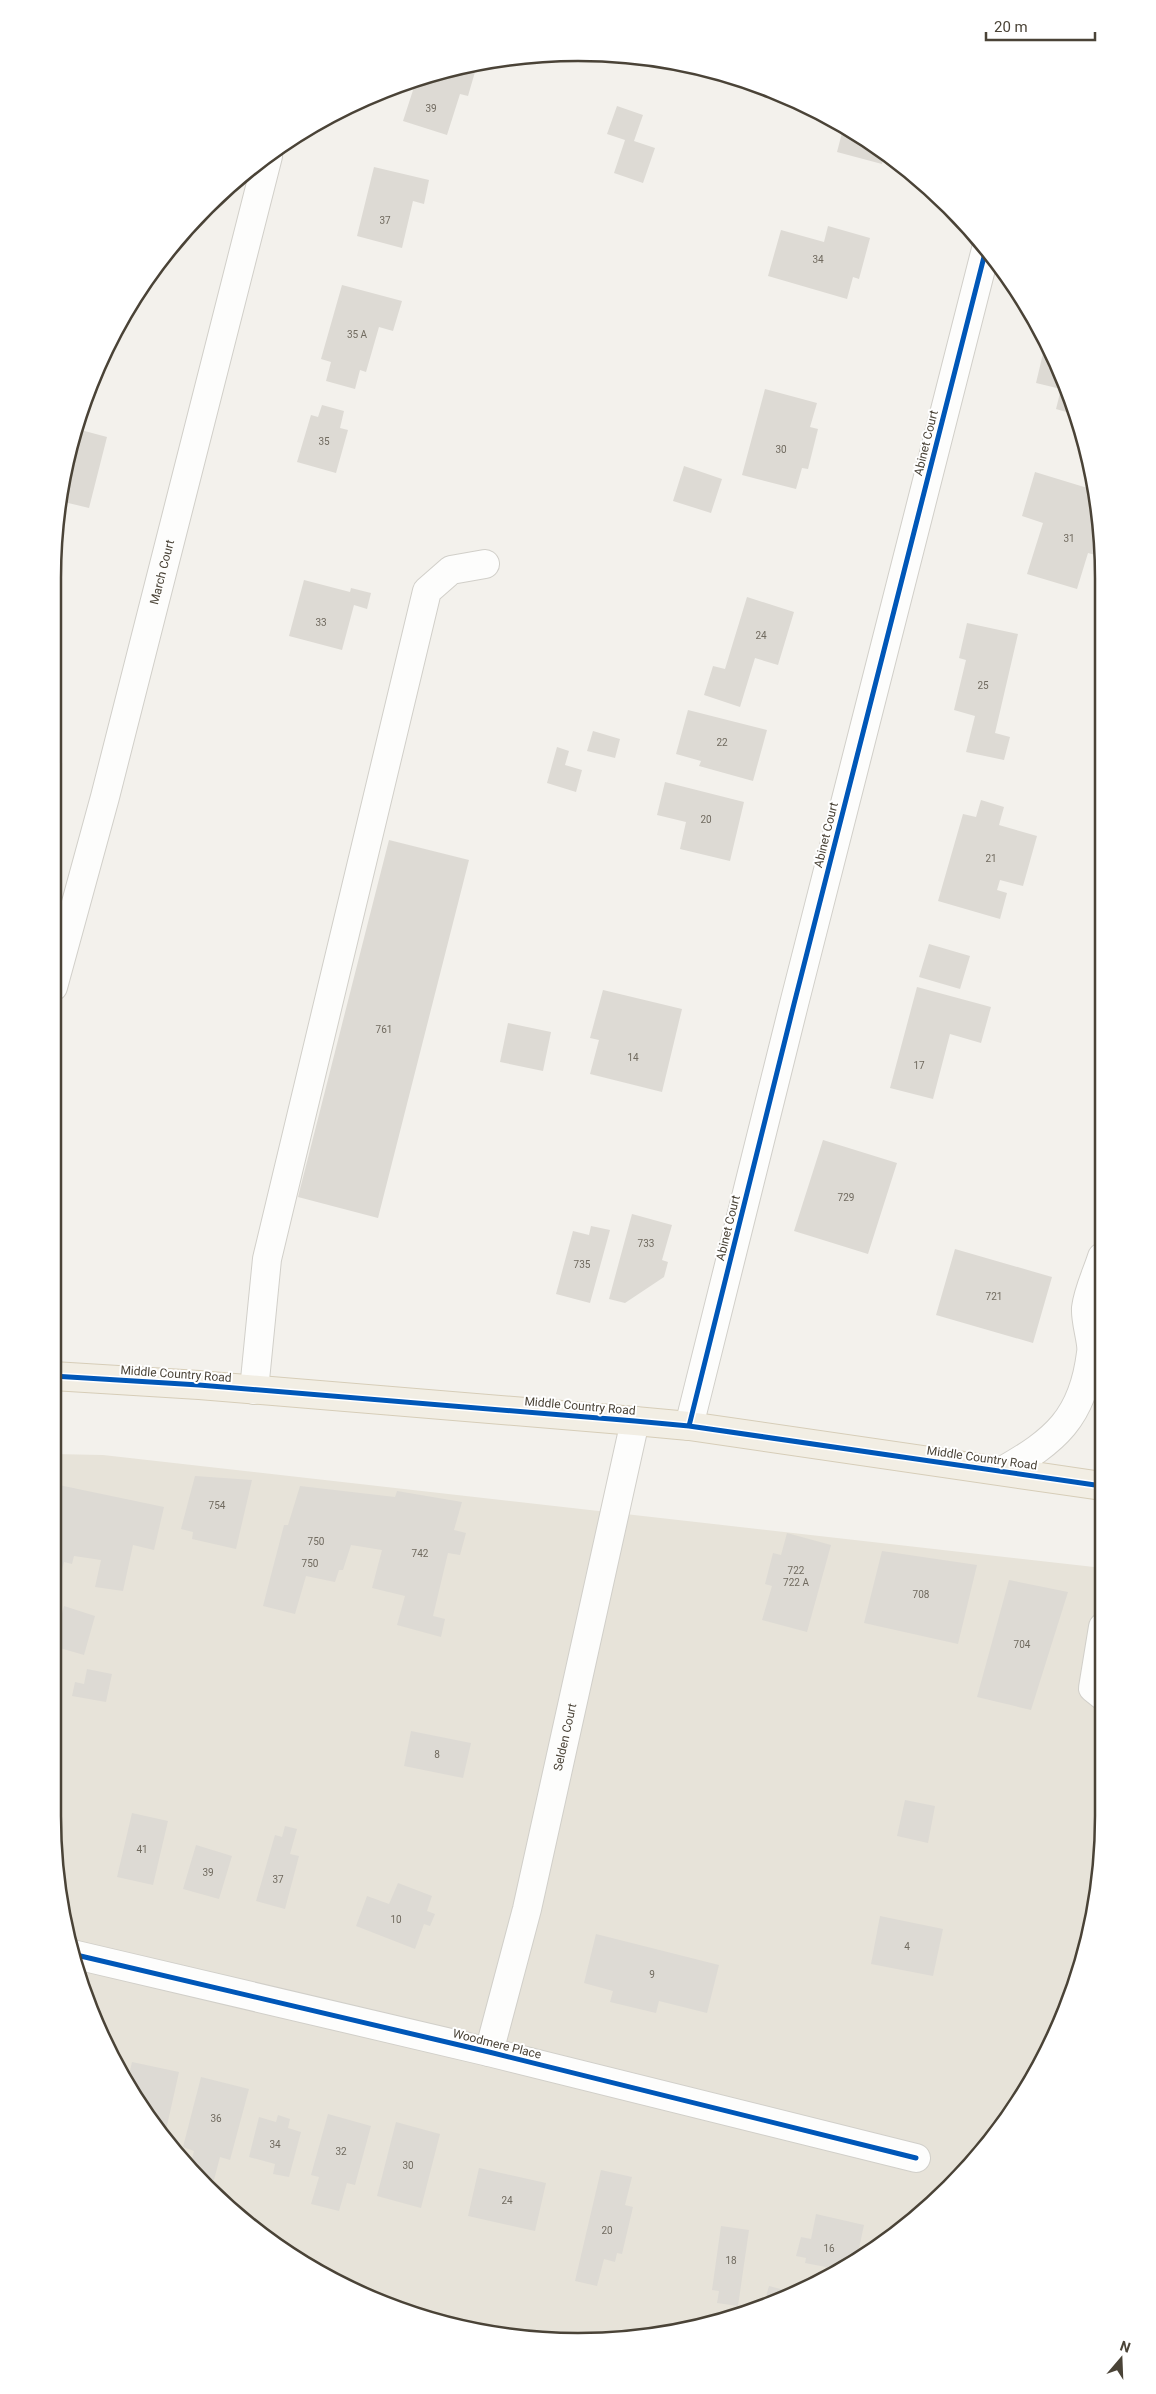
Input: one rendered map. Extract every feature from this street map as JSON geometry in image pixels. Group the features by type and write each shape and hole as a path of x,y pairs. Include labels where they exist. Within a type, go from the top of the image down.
{"main road":[{"name":"Middle Country Road","path":"61,1377 254,1390 689,1426 1095,1485"}],"street":[{"name":"March Court","path":"61,955 108,787 265,166"},
{"name":"Abinet Court","path":"689,1426 984,258"},
{"path":"254,1390 267,1259 427,591 451,570 485,564"},
{"path":"1002,1471 1039,1450 1064,1426 1078,1404 1092,1351 1088,1334 1086,1308 1095,1279"},
{"name":"Selden Court","path":"489,2052 527,1909 635,1421"},
{"path":"1095,1676 1093,1688 1095,1690"},
{"name":"Woodmere Place","path":"81,1956 489,2052 916,2158"}],"shaded area":[{"path":"61,1454 103,1455 1095,1567 1095,1816 1094,1850 1085,1917 1067,1982 1041,2045 1026,2074 988,2131 967,2157 919,2205 865,2246 836,2264 776,2293 744,2305 679,2323 645,2328 612,2332 544,2332 477,2323 444,2315 380,2293 349,2279 320,2264 263,2226 237,2205 189,2157 148,2103 130,2074 101,2014 79,1950 71,1917 62,1850 61,1816"}],"building":[{"path":"475,71 468,96 460,94 447,135 403,121 414,89"},
{"path":"617,106 643,115 634,141 655,148 643,183 614,173 625,140 607,134"},
{"path":"842,134 883,161 882,164 837,152"},
{"path":"374,167 429,180 424,204 413,201 402,248 357,236"},
{"path":"828,226 870,238 859,279 853,277 847,299 768,276 781,230 824,242"},
{"path":"342,285 402,301 393,331 379,327 366,372 360,370 355,389 326,381 331,362 321,359"},
{"path":"1043,353 1058,388 1036,383"},
{"path":"765,389 817,403 810,427 818,429 808,469 802,468 796,489 742,475"},
{"path":"1060,393 1067,412 1056,409"},
{"path":"322,405 344,411 340,428 348,430 336,473 297,462 311,415 318,417"},
{"path":"83,431 107,437 89,508 67,503 71,477"},
{"path":"684,466 722,479 711,513 673,501"},
{"path":"1035,472 1087,488 1094,555 1088,553 1077,589 1027,574 1043,523 1022,516"},
{"path":"304,580 350,592 351,588 371,593 367,609 354,605 342,650 289,636"},
{"path":"747,597 794,612 778,665 755,658 740,707 704,695 713,666 725,669"},
{"path":"967,623 1018,634 995,733 1010,737 1004,760 966,752 975,716 954,710 966,660 959,658"},
{"path":"688,710 767,730 753,781 699,766 701,761 676,754"},
{"path":"593,731 620,739 615,758 587,751"},
{"path":"557,747 569,751 565,765 582,770 576,792 547,783"},
{"path":"665,782 744,802 730,861 680,849 686,822 657,815"},
{"path":"981,800 1004,807 999,825 1037,836 1023,886 1000,880 997,890 1007,893 1000,919 938,901 963,814 976,817"},
{"path":"389,840 469,860 378,1218 298,1197"},
{"path":"929,944 970,956 960,989 919,977"},
{"path":"917,987 991,1007 981,1043 950,1034 933,1099 890,1088"},
{"path":"603,990 682,1009 662,1092 590,1074 599,1040 590,1038"},
{"path":"508,1023 551,1032 543,1071 500,1062"},
{"path":"823,1140 897,1163 868,1254 794,1231"},
{"path":"632,1214 672,1225 662,1260 668,1262 664,1277 625,1303 609,1299"},
{"path":"591,1226 610,1230 590,1303 556,1294 573,1231 589,1235"},
{"path":"955,1249 1052,1277 1033,1343 936,1315"},
{"path":"195,1476 252,1480 236,1549 192,1539 193,1532 181,1529"},
{"path":"61,1485 164,1507 154,1550 133,1545 123,1591 95,1587 101,1560 74,1556 72,1564 64,1562 61,1573"},
{"path":"300,1486 395,1497 397,1491 462,1502 454,1530 466,1533 460,1555 448,1553 433,1616 445,1619 441,1637 397,1625 405,1596 372,1588 382,1550 351,1545 343,1570 339,1570 335,1582 306,1576 295,1614 263,1606 284,1525 288,1525"},
{"path":"787,1533 831,1545 807,1632 762,1620 772,1586 765,1584 773,1553 781,1555"},
{"path":"882,1551 977,1565 958,1644 864,1623"},
{"path":"1009,1580 1068,1592 1031,1710 977,1697"},
{"path":"64,1606 95,1616 84,1655 61,1648 61,1617"},
{"path":"87,1669 112,1674 106,1702 72,1696 75,1682 84,1684"},
{"path":"411,1731 471,1743 463,1778 404,1766"},
{"path":"905,1800 935,1806 928,1843 897,1836"},
{"path":"132,1813 168,1821 153,1885 117,1877"},
{"path":"285,1826 297,1829 290,1854 299,1856 285,1909 256,1901 275,1835 282,1837"},
{"path":"196,1845 232,1856 219,1899 183,1889"},
{"path":"398,1883 432,1896 427,1911 435,1914 430,1926 424,1924 415,1949 356,1926 367,1896 389,1904"},
{"path":"880,1916 943,1929 933,1976 871,1964"},
{"path":"596,1934 719,1965 707,2013 659,2001 656,2013 610,2002 613,1991 584,1983"},
{"path":"132,2062 179,2072 166,2129 148,2103 129,2073"},
{"path":"201,2077 249,2089 230,2160 220,2157 214,2180 192,2160 194,2151 183,2147"},
{"path":"328,2114 371,2126 355,2185 347,2183 339,2211 311,2204 319,2177 311,2175"},
{"path":"278,2115 290,2119 288,2128 301,2132 289,2177 273,2174 275,2164 249,2157 259,2117 276,2122"},
{"path":"396,2122 440,2134 421,2208 377,2196"},
{"path":"479,2168 546,2183 535,2231 468,2216"},
{"path":"601,2170 632,2177 625,2205 633,2207 622,2254 617,2253 615,2262 604,2259 597,2286 575,2281"},
{"path":"816,2214 864,2225 859,2250 825,2269 826,2267 805,2263 806,2258 796,2256 801,2237 811,2239"},
{"path":"721,2226 749,2230 738,2306 717,2303 719,2291 712,2290"},
{"path":"769,2286 783,2290 776,2293 766,2297"}],"cycle path":[{"path":"689,1426 984,258"},
{"path":"61,1376 199,1385 689,1426 1095,1485"},
{"path":"81,1956 489,2052 916,2158"}]}
